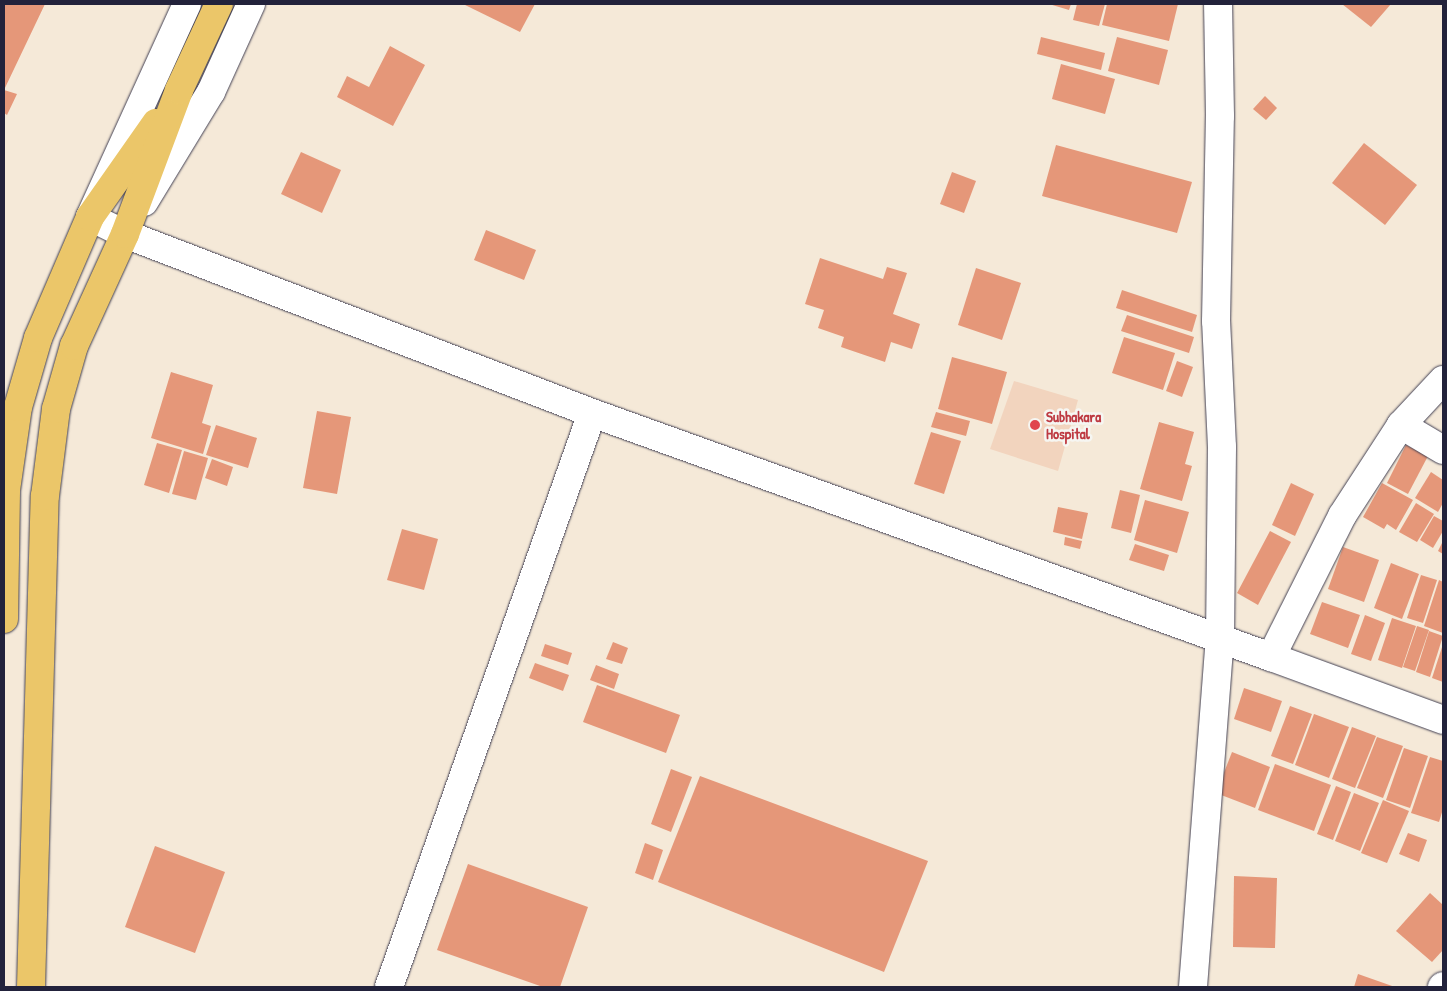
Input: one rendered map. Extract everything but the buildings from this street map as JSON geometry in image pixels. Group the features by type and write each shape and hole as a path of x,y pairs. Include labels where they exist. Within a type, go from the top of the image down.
{"main road":[{"path":"31,987 45,496 56,409 74,346 125,234 179,90 219,4"},
{"path":"4,619 6,490 11,403 90,217 179,90"}],"street":[{"path":"187,4 90,217 125,234 592,413 1443,720"},
{"path":"125,234 211,92 251,4"},
{"path":"1193,987 1220,639 1222,447 1216,321 1220,116 1218,4"},
{"path":"1270,657 1342,516 1402,425 1443,380"},
{"path":"389,987 592,413"},
{"path":"1402,425 1443,450"}],"shaded area":[{"name":"Subhakara Hospital","path":"1014,381 1078,400 1058,471 990,449"}],"place":[{"name":"Subhakara Hospital","path":"1035,425"}]}
